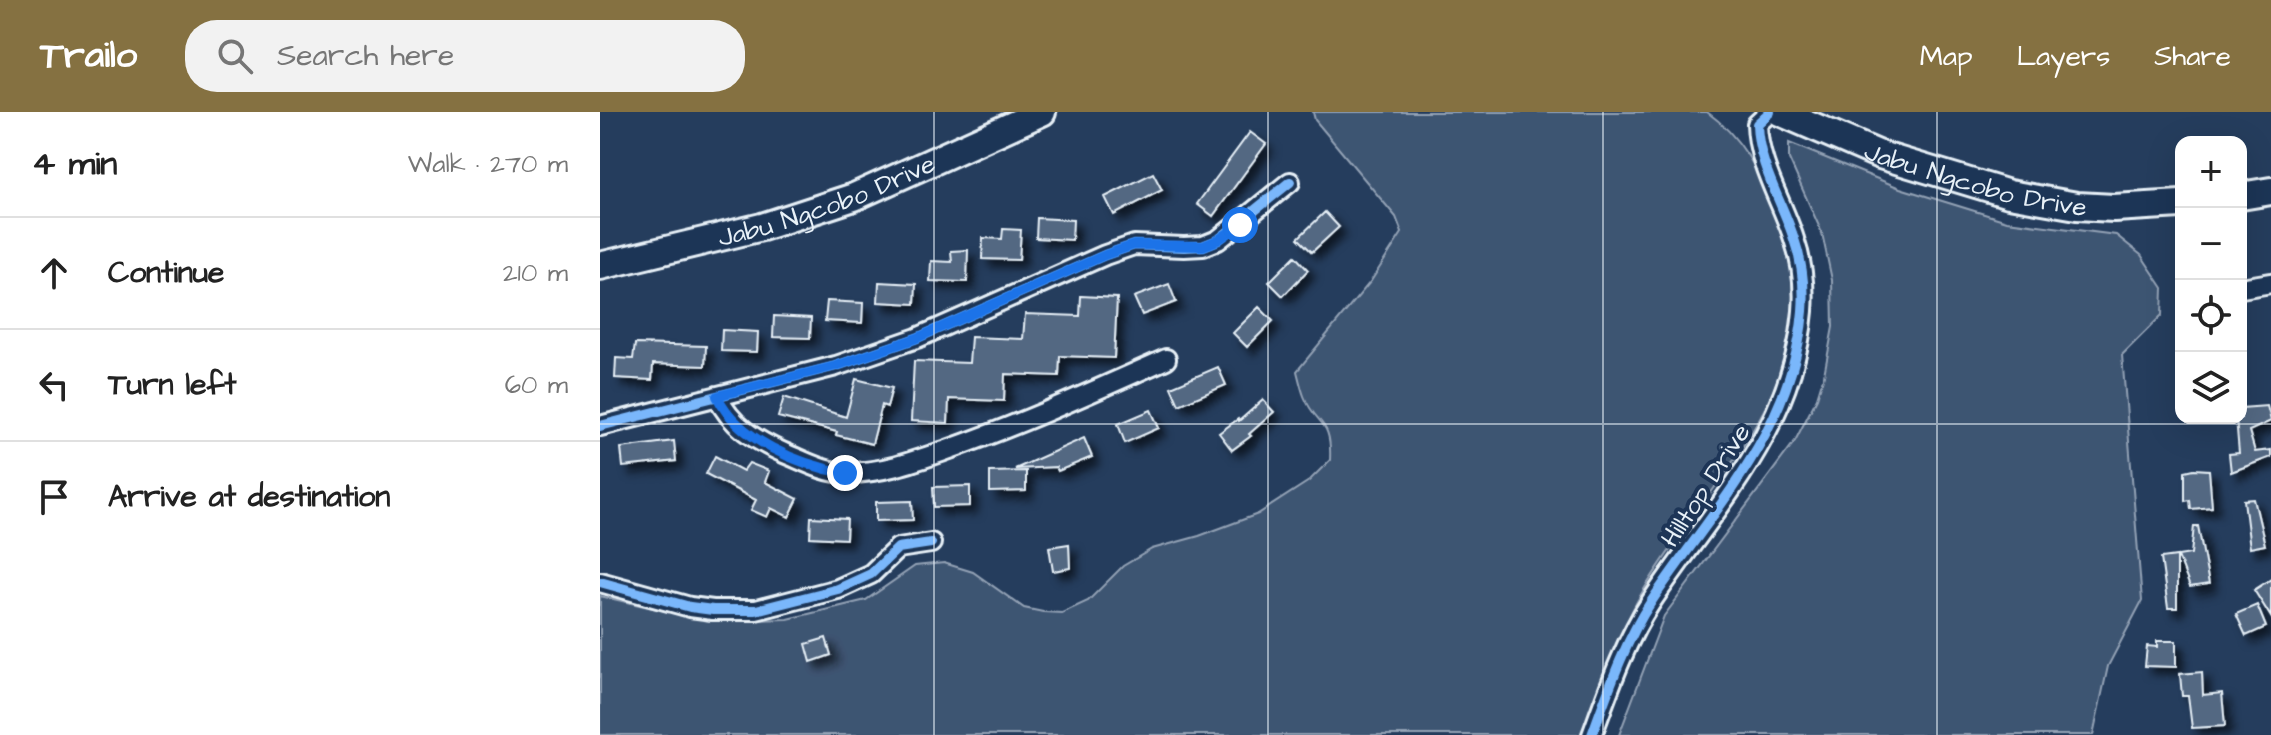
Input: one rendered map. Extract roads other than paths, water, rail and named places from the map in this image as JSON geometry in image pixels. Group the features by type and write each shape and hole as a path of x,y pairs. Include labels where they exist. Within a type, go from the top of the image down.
{"main road":[{"name":"Jabu Ngcobo Drive","path":"600,266 762,227 854,197 1042,112"},
{"name":"Jabu Ngcobo Drive","path":"1780,112 1880,155 2009,194 2077,206 2114,208 2175,204"},
{"path":"2247,195 2271,191"}],"street":[{"name":"Hilltop Drive","path":"1592,735 1633,634 1649,604 1741,479 1764,439 1796,352 1803,312 1803,279 1795,240 1757,137 1757,124 1770,112"},
{"path":"600,426 836,366 917,338 1134,245 1203,246 1218,240 1290,182"},
{"path":"2247,287 2271,283"},
{"path":"717,396 728,416 763,443 826,470 866,472 902,465 1026,421 1166,359"},
{"path":"600,582 690,607 756,610 847,586 871,574 898,548 931,543"}]}
